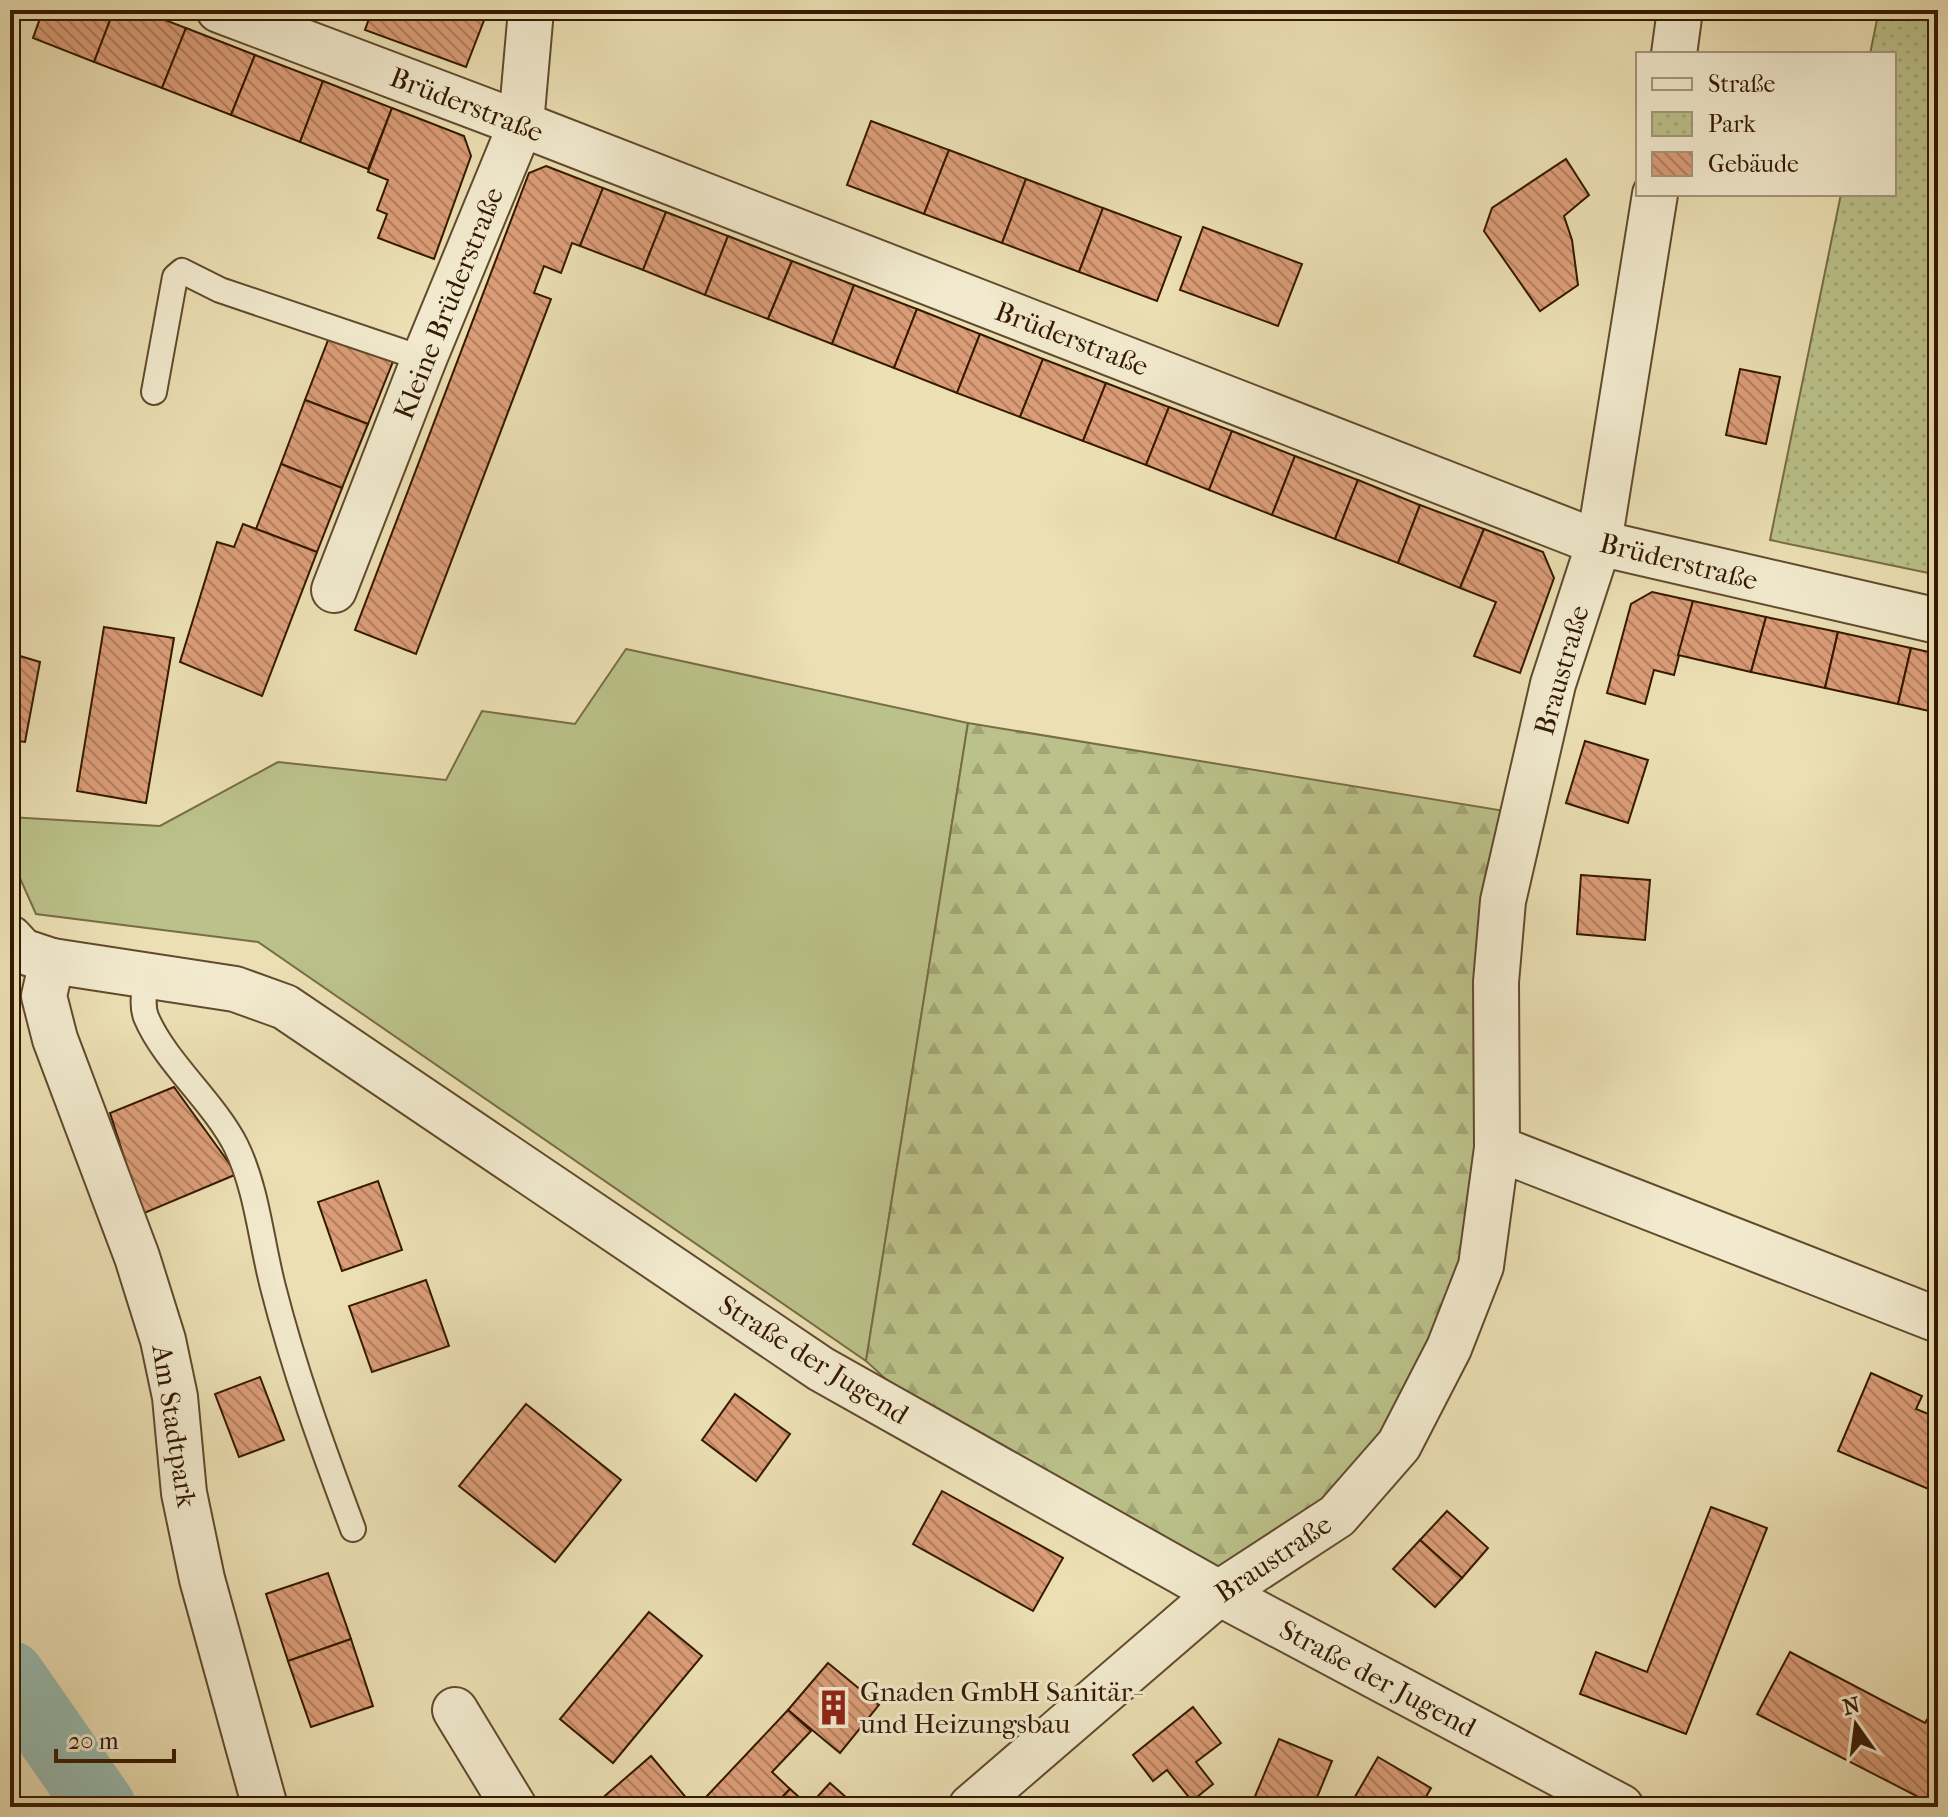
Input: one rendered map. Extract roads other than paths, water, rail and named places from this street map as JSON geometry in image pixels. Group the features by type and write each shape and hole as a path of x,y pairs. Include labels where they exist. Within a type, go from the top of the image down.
{"street":[{"name":"Brüderstraße","path":"219,10 521,124 1599,543 1938,621"},
{"name":"Kleine Brüderstraße","path":"334,590 424,359 521,124 531,10"},
{"path":"1674,52 1680,10"},
{"name":"Braustraße","path":"971,1807 1219,1593 1337,1516 1399,1445 1449,1348 1481,1266 1497,1148 1496,982 1503,901 1553,684 1599,543 1655,196"},
{"name":"Straße der Jugend","path":"10,938 22,951 52,961 235,989 285,1007 821,1369 1219,1593 1621,1807"},
{"name":"Am Stadtpark","path":"52,961 44,996 55,1039 137,1257 163,1340 175,1397 184,1493 199,1565 265,1807"},
{"path":"1497,1148 1938,1320"},
{"path":"455,1710 514,1807"}],"lane":[{"path":"154,392 175,277 182,271 220,290 424,359"},
{"path":"147,975 143,996 145,1015 163,1046 202,1095 236,1147 253,1197 272,1285 300,1385 353,1529"}],"waterway":[{"path":"10,1676 101,1807"}],"place":[{"name":"Gnaden GmbH Sanitär- und Heizungsbau","path":"834,1707"}]}
